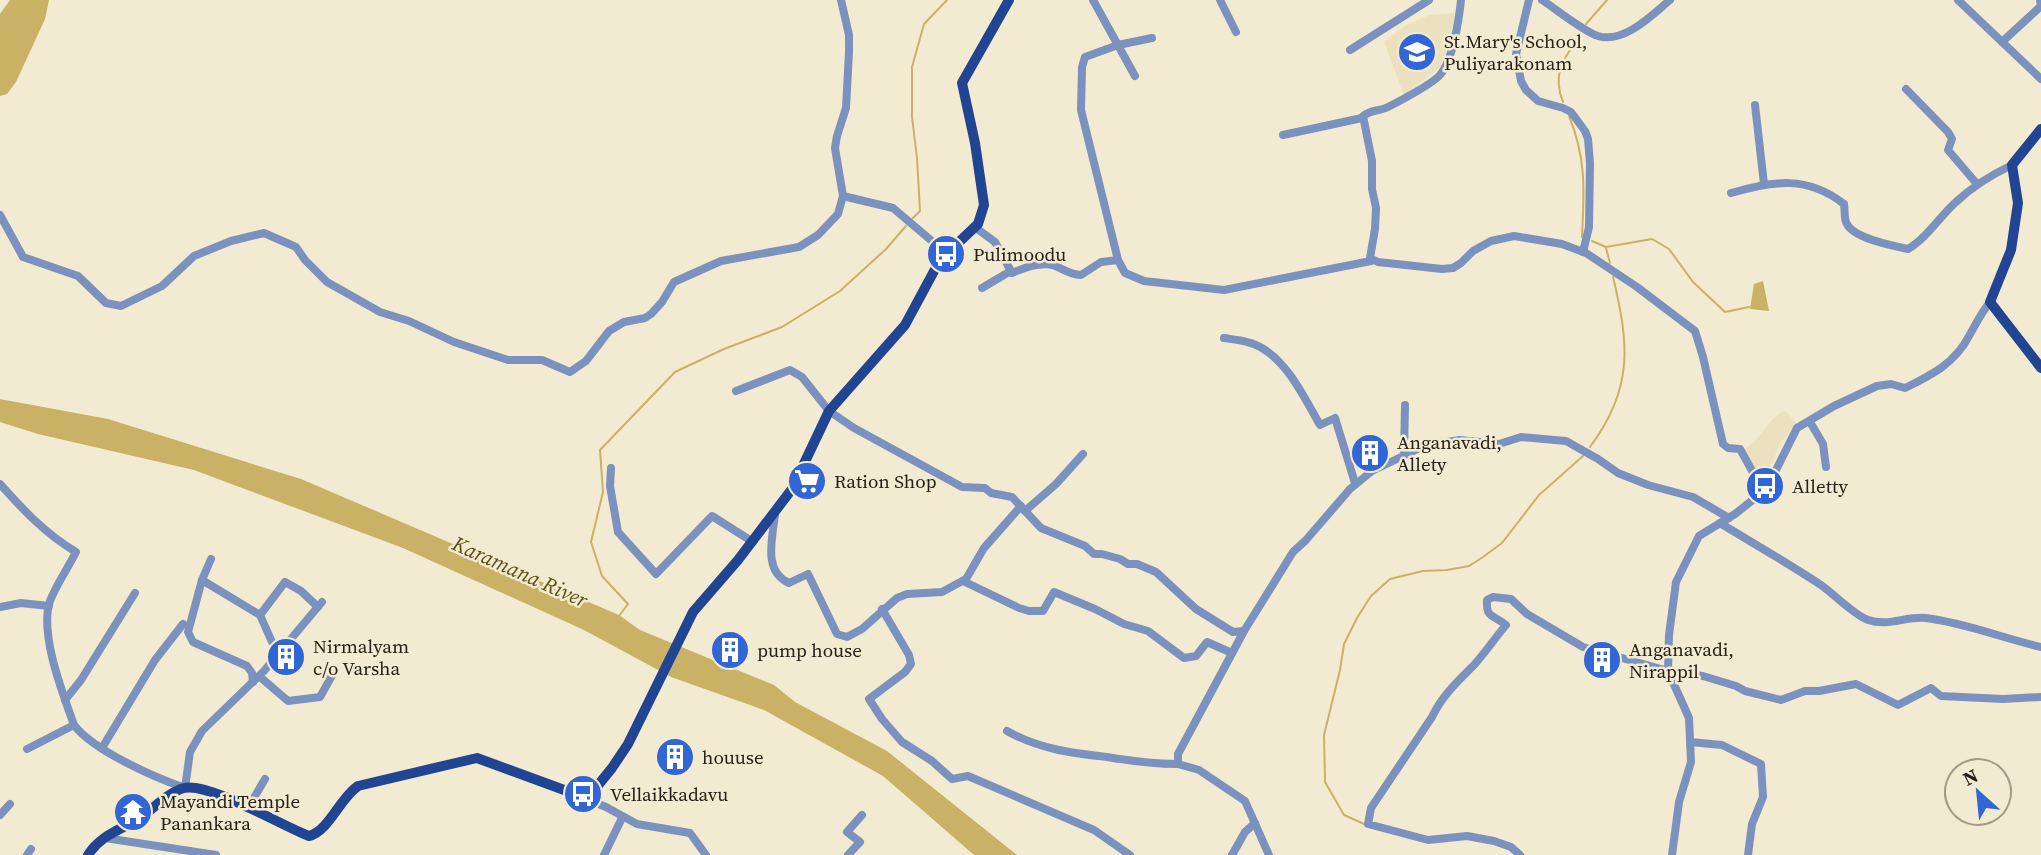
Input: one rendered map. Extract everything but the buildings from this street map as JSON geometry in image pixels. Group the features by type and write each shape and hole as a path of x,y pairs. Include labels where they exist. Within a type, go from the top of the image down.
{"main road":[{"path":"88,855 93,846 104,837 137,820 157,804 185,788 214,793 312,836 321,830 347,793 358,786 477,758 567,791 579,793 599,784 628,744 693,612 753,542 792,489 829,411 905,325 946,253 976,228 984,205 975,143 962,83 1009,0"},
{"path":"2041,129 2012,164 2018,203 2011,250 1990,302 2041,368"}],"street":[{"path":"0,215 23,257 78,276 106,303 121,306 162,286 194,256 232,241 264,233 296,247 327,282 380,312 409,321 454,342 508,360 542,360 570,372 586,361 609,331 624,322 645,318 651,314 674,282 729,258 799,247 818,235 838,215 843,196 835,148 846,108 849,52 849,35 841,0"},
{"path":"1093,0 1135,76"},
{"path":"1220,0 1236,32"},
{"path":"1350,50 1429,0"},
{"path":"1371,261 1369,254 1375,229 1376,208 1372,189 1372,161 1362,118 1365,113 1388,107 1429,84 1444,69 1457,26 1461,0"},
{"path":"1529,0 1516,54 1521,81 1538,101 1571,112 1588,139 1589,228 1583,252"},
{"path":"1542,0 1601,37 1636,27 1670,0"},
{"path":"1958,0 2041,79"},
{"path":"2002,42 2040,6 2040,0"},
{"path":"1152,38 1118,45 1085,57 1082,67 1081,110 1118,260 1125,273 1144,281 1224,290 1371,261 1452,268 1491,241 1514,236 1562,244 1583,252 1637,287 1695,331 1723,444 1728,448 1740,449 1756,478 1765,486"},
{"path":"1906,89 1948,132 1952,139 1948,150 1977,184"},
{"path":"1755,104 1764,184"},
{"path":"1283,135 1362,118"},
{"path":"1731,193 1764,184 1783,181 1794,183 1834,197 1843,204 1846,223 1850,228 1873,241 1908,249 1917,244 1955,202 1977,184 2012,164"},
{"path":"843,196 893,208 946,253"},
{"path":"976,228 995,242 1009,272"},
{"path":"982,288 1009,272 1041,265 1053,265 1063,272 1081,275 1101,262 1118,260"},
{"path":"1672,855 1679,802 1691,762 1689,718 1668,671 1676,582 1699,536 1754,499 1783,457 1797,428 1834,406 1877,386 1891,384 1905,388 1935,374 1959,352 1990,302"},
{"path":"1224,338 1263,348 1289,374 1320,425 1335,418 1355,483"},
{"path":"736,391 790,370 802,377 829,411 873,439 962,487 985,488 991,493 1012,497 1041,528 1085,546 1094,554 1121,559 1128,564 1137,564 1156,572 1196,609 1233,632 1244,631"},
{"path":"1404,455 1405,405"},
{"path":"1810,422 1823,443 1826,467"},
{"path":"1178,764 1178,754 1232,653 1293,552 1307,540 1355,483 1372,471 1426,445 1449,440 1499,444 1521,438 1566,441 1618,473 1648,485 1693,497 1729,518"},
{"path":"775,514 771,555 773,569 789,583 808,574 837,634 847,637 855,634 897,598 907,594 942,592 963,581 984,548 1023,509 1056,484 1083,454"},
{"path":"611,468 610,486 618,532 656,574 712,516 753,542"},
{"path":"0,484 30,518 53,538 76,552 49,606 48,621 51,646 74,725 79,732 102,748 161,780 185,788 190,752 202,731 256,679 320,605 285,582 260,615"},
{"path":"1720,523 1788,563 1865,619 1884,624 1911,617 1927,618 1982,629 2041,647"},
{"path":"211,559 202,580 188,632 193,642 247,666 256,679 288,701 320,697 334,672"},
{"path":"202,580 260,615 272,642 281,651"},
{"path":"963,581 1028,611 1043,611 1054,593 1065,596 1124,624 1148,631 1184,658 1196,656 1207,642 1232,653"},
{"path":"65,700 81,680 135,593"},
{"path":"1520,855 1511,847 1494,841 1467,836 1428,840 1368,824 1371,808 1432,718 1438,703 1506,625 1486,611 1487,600 1493,597 1511,599 1527,614 1583,647 1781,700 1787,695 1805,691 1856,684 1898,705 1931,688 1941,696 2003,699 2041,696"},
{"path":"0,607 21,603 49,606"},
{"path":"882,609 909,655 911,664 905,672 869,699 902,742 932,761 952,779 968,776 1070,819 1094,830 1130,855"},
{"path":"102,748 155,660 183,624"},
{"path":"27,749 74,725"},
{"path":"1007,731 1049,749 1144,764 1178,764 1199,770 1245,801 1269,855"},
{"path":"1690,742 1723,745 1761,764 1763,797 1752,824 1748,855"},
{"path":"248,808 265,779"},
{"path":"567,791 638,824 690,833 706,855"},
{"path":"0,815 10,804"},
{"path":"848,855 860,842 847,832 862,815"},
{"path":"604,855 622,818"},
{"path":"1232,855 1245,832 1255,823"},
{"path":"104,837 216,855"}],"shaded area":[{"path":"10,0 49,0 45,19 16,82 7,94 0,96 0,14"},
{"name":"St.Mary's School, Puliyarakonam","path":"1454,13 1440,67 1404,95 1384,42 1405,26 1429,15"},
{"path":"1763,281 1769,311 1750,309 1754,284"},
{"path":"0,399 108,419 301,479 619,615 640,630 774,685 795,702 887,751 1017,855 974,855 883,776 764,710 671,677 584,630 403,548 194,470 38,434 0,422"},
{"path":"1786,411 1797,424 1782,441 1766,475 1760,480 1745,449 1772,420"}],"waterway":[{"path":"912,219 920,211 912,117 912,67 924,24 947,0"},
{"path":"1586,24 1607,0"},
{"path":"1563,102 1559,75 1568,53 1579,37"},
{"path":"1569,116 1582,162 1582,237"},
{"path":"619,616 628,604 602,576 591,542 603,492 600,450 675,372 724,349 782,327 840,291 886,249 906,226"},
{"path":"1592,241 1606,247 1652,239 1669,249 1693,282 1725,312 1749,307"},
{"path":"1606,248 1610,263"},
{"path":"1590,447 1614,405 1624,365 1622,324 1613,277"},
{"path":"1364,824 1344,815 1325,782 1324,735 1344,644 1357,618 1371,596 1390,579 1423,571 1469,566 1483,557 1502,543 1539,495 1583,456"}],"place":[{"name":"St.Mary's School, Puliyarakonam","path":"1417,52"},
{"name":"Pulimoodu","path":"946,254"},
{"name":"Anganavadi, Allety","path":"1370,453"},
{"name":"Ration Shop","path":"807,481"},
{"name":"Alletty","path":"1765,486"},
{"name":"pump house","path":"730,650"},
{"name":"Nirmalyam c/o Varsha","path":"286,657"},
{"name":"Anganavadi, Nirappil","path":"1602,660"},
{"name":"houuse","path":"675,757"},
{"name":"Vellaikkadavu","path":"583,794"},
{"name":"Mayandi Temple Panankara","path":"133,812"}],"water label":[{"name":"Karamana River","path":"520,572"}]}
